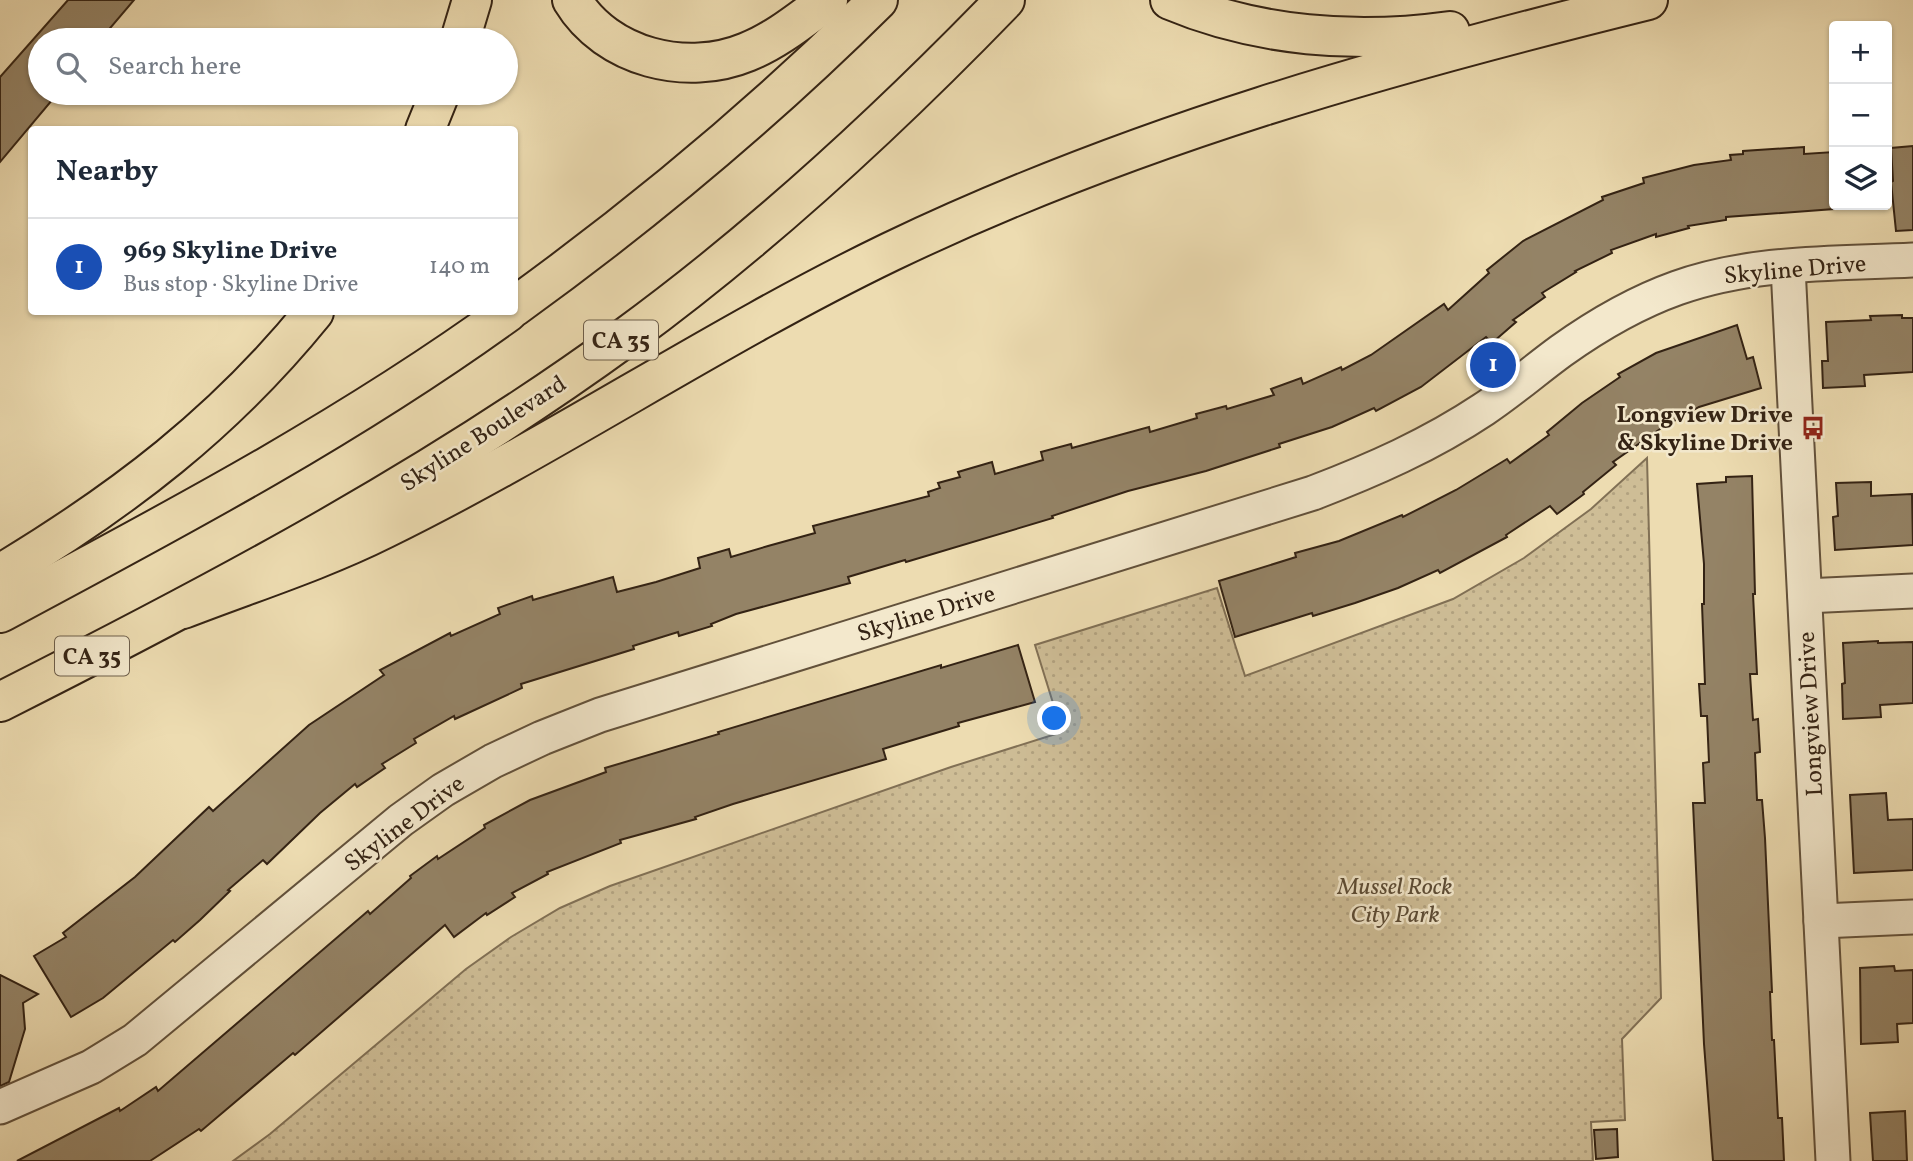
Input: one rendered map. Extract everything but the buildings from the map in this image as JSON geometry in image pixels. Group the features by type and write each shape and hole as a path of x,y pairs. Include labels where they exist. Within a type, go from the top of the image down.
{"main road":[{"path":"463,28 471,0"},
{"path":"572,0 590,21 624,47 660,60 696,63 730,58 761,46 794,26 828,0"},
{"path":"518,304 712,153 804,72 878,0"},
{"name":"Skyline Boulevard","path":"0,702 183,609 335,526 432,468 530,404 627,336 720,265 831,170 934,73 1005,0"},
{"path":"1170,0 1248,25 1319,36 1370,38 1446,32 1642,0"},
{"path":"183,609 381,531 828,284 929,234 1011,198 1173,134 1279,99 1462,46 1647,0"},
{"path":"427,126 435,105"},
{"path":"0,574 114,499 181,449 263,371 311,315"},
{"path":"0,613 280,460 504,315"}],"street":[{"name":"Skyline Drive","path":"0,1107 91,1067 135,1040 401,820 453,784 542,738 652,697 1313,493 1359,476 1446,433 1579,339 1636,305 1711,277 1751,270 1913,260"},
{"name":"Longview Drive","path":"1788,267 1833,1161"},
{"path":"1805,597 1913,591"},
{"path":"1821,921 1913,917"}],"green space":[{"name":"Mussel Rock City Park","path":"1647,458 1661,998 1622,1039 1625,1120 1591,1122 1593,1161 233,1161 270,1134 466,969 511,937 560,908 610,886 951,767 1062,732 1035,645 1217,588 1245,676 1453,599 1524,558 1591,509"}],"place":[{"name":"969 Skyline Drive","path":"1493,365"},
{"name":"Longview Drive & Skyline Drive","path":"1813,428"}]}
